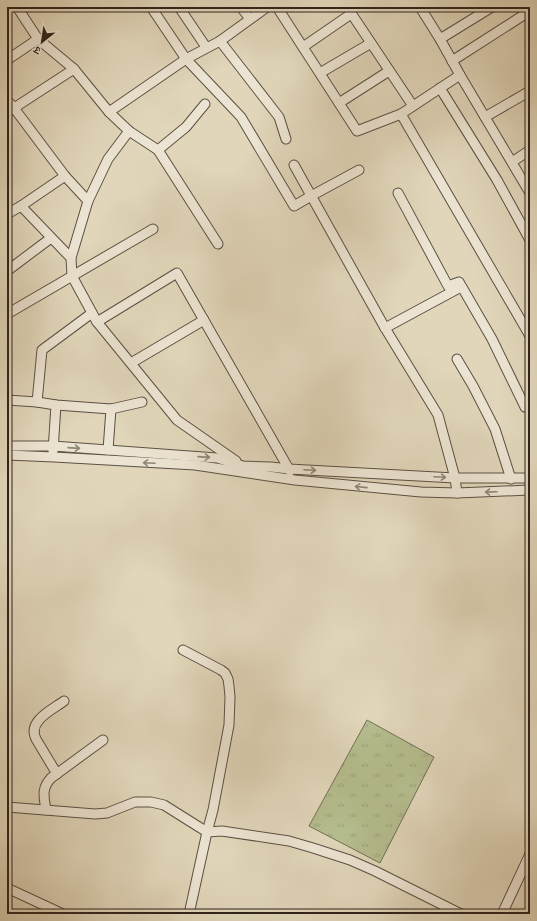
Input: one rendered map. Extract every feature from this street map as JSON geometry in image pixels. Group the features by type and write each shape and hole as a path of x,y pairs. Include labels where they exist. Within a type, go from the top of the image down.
{"street":[{"path":"17,7 38,39 74,69 109,112 129,131 158,150 218,244"},
{"path":"151,7 186,59 241,118 294,206 359,170"},
{"path":"179,7 206,47"},
{"path":"241,7 250,19"},
{"path":"109,112 186,59 206,47 220,41 267,7"},
{"path":"277,7 357,131 400,114 460,75"},
{"path":"440,39 492,7"},
{"path":"422,8 530,193"},
{"path":"303,47 349,11 413,106"},
{"path":"452,61 530,11"},
{"path":"7,60 38,39"},
{"path":"220,41 279,117 286,139"},
{"path":"320,73 370,43"},
{"path":"10,110 74,69"},
{"path":"339,103 389,70"},
{"path":"440,88 497,180 530,240"},
{"path":"485,117 530,91"},
{"path":"7,100 10,110 88,201"},
{"path":"158,150 186,127 205,104"},
{"path":"400,114 530,336"},
{"path":"129,131 108,159 88,201 71,258 72,276 97,322 177,420 243,469"},
{"path":"512,162 530,150"},
{"path":"294,165 385,328 438,415 455,478 457,492"},
{"path":"7,214 65,176"},
{"path":"398,193 448,286 459,282 492,339 525,407 530,406"},
{"path":"21,206 71,258"},
{"path":"7,314 153,229"},
{"path":"7,271 51,238"},
{"path":"97,322 176,273 295,480"},
{"path":"385,328 461,287"},
{"path":"37,402 42,350 92,313"},
{"path":"131,363 204,320"},
{"path":"457,359 495,429 511,479"},
{"path":"7,400 111,409 142,402"},
{"path":"54,457 53,446 56,405"},
{"path":"108,450 111,409"},
{"path":"7,446 53,446 217,458 243,469 271,466 289,469 455,478 530,478"},
{"path":"7,455 243,469 295,480 421,492 530,490"},
{"path":"183,650 221,670 228,679 230,696 229,725 213,810 189,914"},
{"path":"57,774 36,739 34,730 38,720 64,701"},
{"path":"46,810 44,794 45,786 51,778 103,740"},
{"path":"7,807 95,814 107,813 135,802 144,801 164,805 207,832 222,831 289,841 350,860 461,914"},
{"path":"502,914 530,854"},
{"path":"7,888 63,914"}],"green space":[{"path":"367,720 434,757 380,863 309,826"}]}
